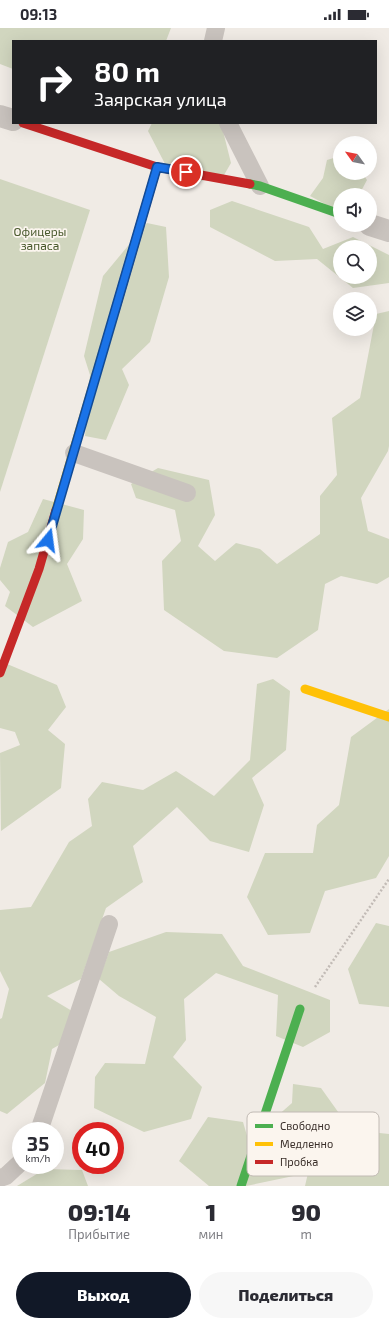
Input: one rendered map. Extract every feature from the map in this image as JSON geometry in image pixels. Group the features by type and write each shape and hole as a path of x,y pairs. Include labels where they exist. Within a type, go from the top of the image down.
{"street":[{"path":"0,116 12,120"},
{"path":"26,124 157,167 260,186 333,212"},
{"path":"0,673 39,569 157,167"},
{"path":"377,227 389,231"},
{"path":"305,689 389,717"},
{"path":"266,1112 300,1009"},
{"path":"241,1186 247,1168"}],"lane":[{"path":"213,40 216,28"},
{"path":"229,124 260,186"},
{"path":"74,453 187,494"},
{"path":"42,1122 109,924"},
{"path":"0,1178 6,1176 12,1170"}],"path":[{"path":"300,1009 389,879"}],"green space":[{"path":"0,28 171,28 166,40 12,40 12,69 0,64"},
{"path":"152,124 221,124 231,163 224,175 177,187 148,131"},
{"path":"333,158 333,180 367,180 363,188 333,188 333,208 310,196 323,178 327,160"},
{"name":"Офицеры запаса","path":"0,179 90,210 0,492"},
{"path":"232,201 309,227 323,249 333,245 333,272 317,259 275,261 210,227 210,210"},
{"path":"147,223 166,227 169,277 150,342 122,369 129,385 106,440 85,436 90,375 84,356 103,276"},
{"path":"353,237 359,240 346,240"},
{"path":"377,249 389,255 389,283 353,288 348,284 377,284"},
{"path":"389,311 389,446 388,451 361,498 368,531 389,539 389,577 377,584 341,576 325,584 318,630 277,658 224,651 164,610 162,561 181,541 175,510 136,498 131,484 158,468 209,480 215,515 198,546 215,561 236,543 260,549 277,564 320,534 320,496 337,475 332,418 360,398 372,336 377,336 377,314"},
{"path":"43,499 84,510 83,539 67,564 82,601 33,627 5,606 10,592 0,580 0,568 8,542 28,532"},
{"path":"0,661 57,685 66,707 48,730 65,744 61,788 1,831 0,753 20,745 15,732 0,728"},
{"path":"273,679 290,691 286,750 252,778 264,805 249,852 210,841 177,807 133,846 143,882 106,908 81,979 47,996 72,1011 68,1040 52,1049 45,1083 7,1114 0,1111 0,1019 2,1018 9,989 0,971 0,910 31,907 69,842 92,826 88,799 102,782 143,790 176,771 214,796 250,760 257,684"},
{"path":"389,709 389,856 376,878 325,891 310,933 268,935 247,897 265,853 313,853 317,825 339,805 351,737"},
{"path":"376,923 389,926 389,1007 359,1004 348,969"},
{"path":"166,932 222,934 243,966 330,1000 330,1032 303,1047 276,1036 278,995 216,973 184,999 186,1040 173,1057 202,1087 191,1119 144,1132 94,1108 95,1077 105,1063 145,1064 156,1017 119,996 99,979 109,952"},
{"path":"293,1084 321,1088 338,1112 282,1112 292,1103"},
{"path":"208,1117 243,1122 247,1136 247,1176 294,1176 246,1186 209,1186 179,1161"},
{"path":"379,1133 389,1134 389,1186 305,1186 307,1176 379,1176"},
{"path":"64,1170 72,1170 72,1174 84,1174 88,1186 17,1186 37,1174 64,1174"}],"traffic: fast":[{"path":"250,184 260,186 333,212"},
{"path":"266,1112 300,1009"},
{"path":"241,1186 247,1168"}],"traffic: slow":[{"path":"56,510 115,311"},
{"path":"305,689 389,717"}],"traffic: jam":[{"path":"26,124 157,167 250,184"},
{"path":"115,311 157,167"},
{"path":"0,673 39,569 56,510"}],"route":[{"path":"48,540 157,167 186,172"}]}
